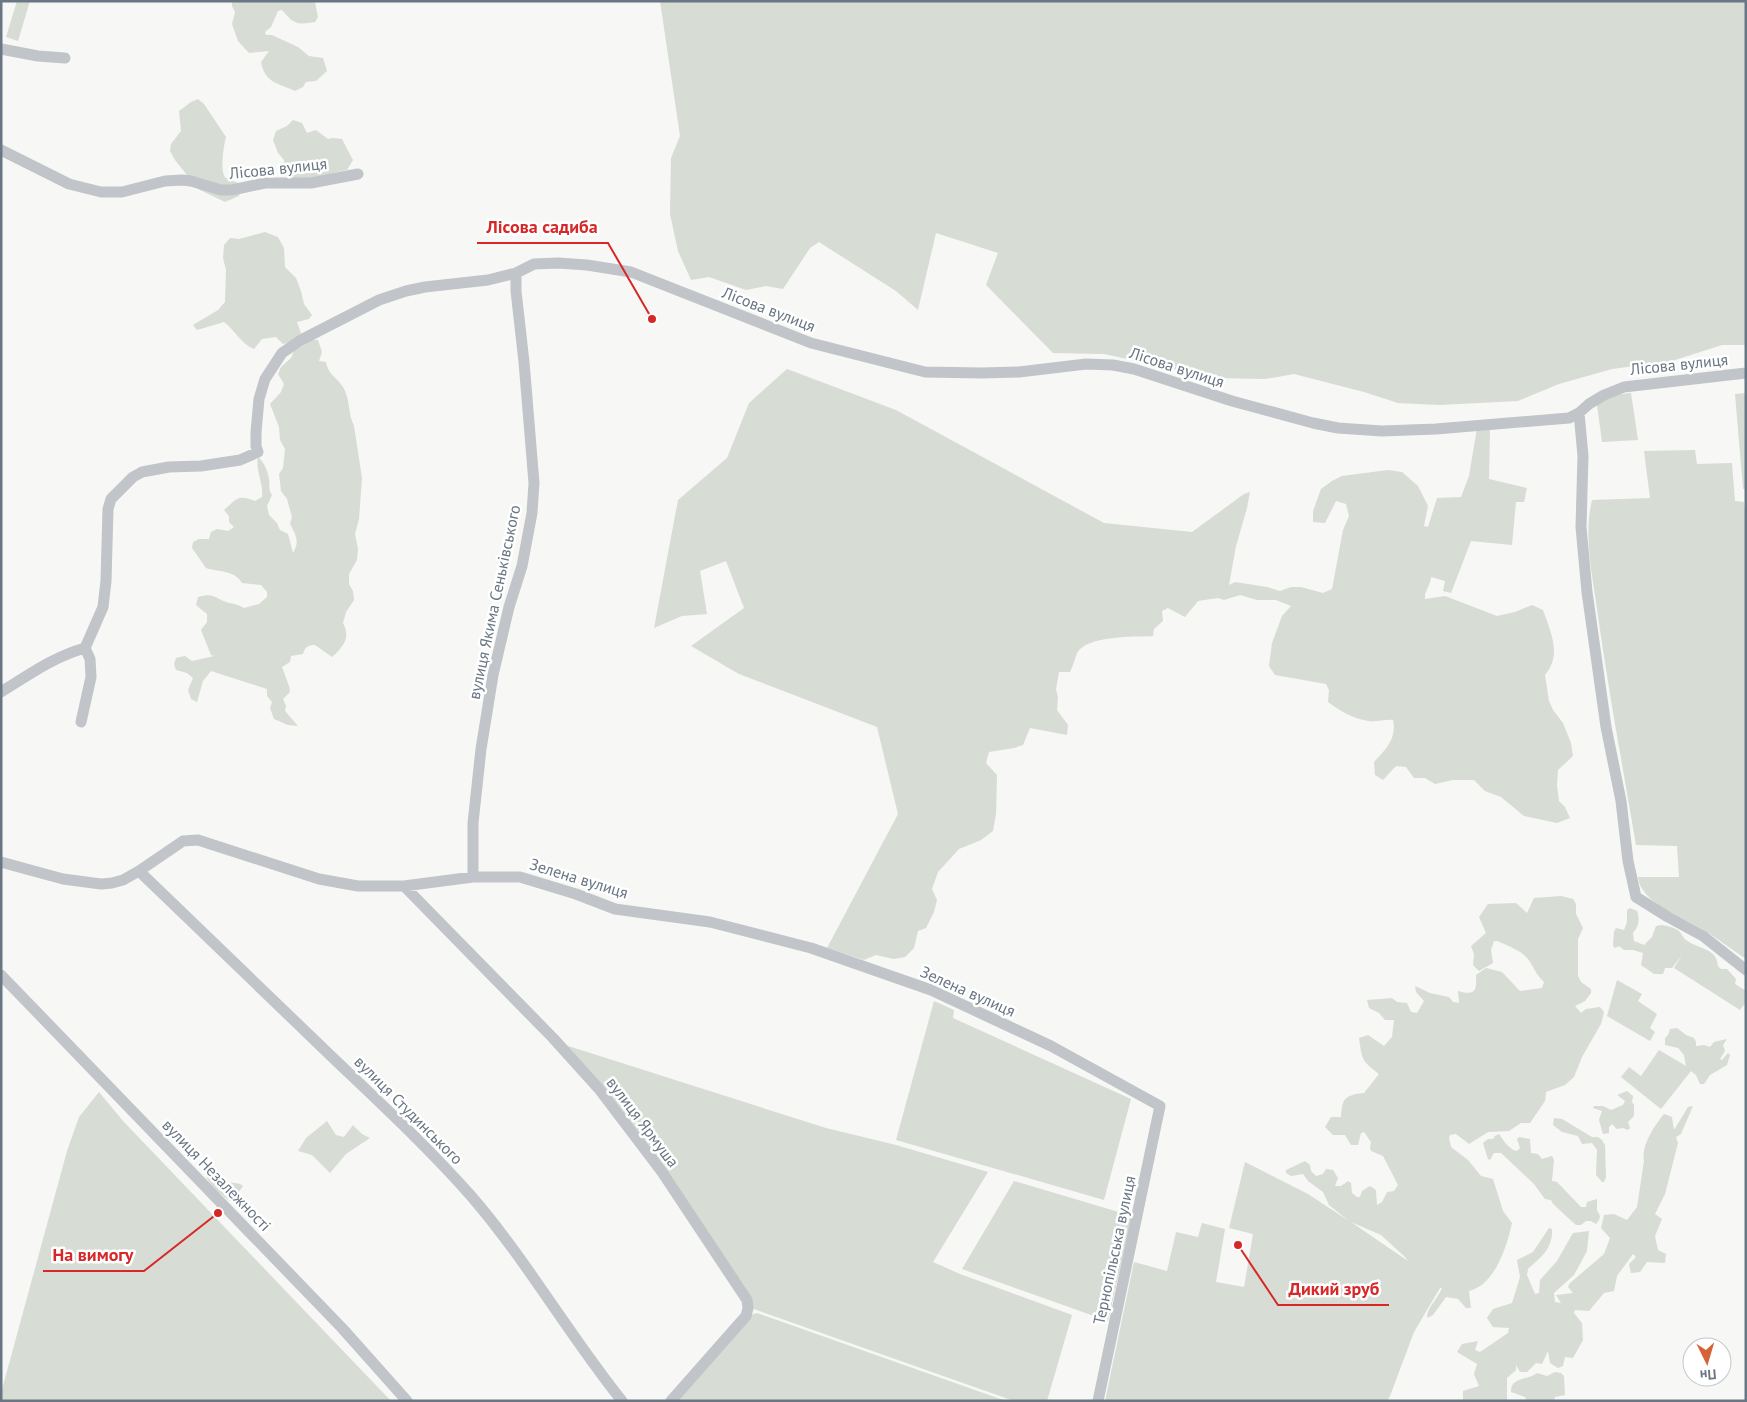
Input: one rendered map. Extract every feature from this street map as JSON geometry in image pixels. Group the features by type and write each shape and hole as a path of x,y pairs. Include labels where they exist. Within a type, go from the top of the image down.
{"street":[{"path":"1,49 38,56 65,58"},
{"name":"Лісова вулиця","path":"1,150 69,184 101,192 122,192 165,181 182,180 221,190 232,190 265,184 311,183 358,174"},
{"name":"Лісова вулиця","path":"84,648 103,607 106,581 108,509 111,499 133,477 142,472 169,467 201,466 240,460 258,452 256,432 259,399 265,379 282,353 320,330 379,300 406,291 488,280 516,273 534,264 558,263 631,272 811,343 925,372 1019,372 1086,364 1113,364 1134,369 1232,402 1338,428 1382,431 1436,429 1569,418 1604,395 1624,386 1746,373"},
{"name":"вулиця Якима Сеньківського","path":"473,877 473,823 481,749 493,675 509,607 522,566 532,513 534,483 516,291 516,273"},
{"path":"1579,413 1583,456 1581,527 1587,592 1606,727 1621,801 1628,861 1636,897 1668,918 1703,936 1746,970"},
{"path":"1,692 43,665 68,653 84,648 90,659 91,677 81,722"},
{"name":"Зелена вулиця","path":"1,862 63,879 101,884 112,883 139,872 183,841 198,840 319,879 358,886 404,886 473,877 520,877 576,894 615,909 710,922 811,948 931,990 1051,1046 1160,1106"},
{"name":"вулиця Студинського","path":"139,872 358,1081 447,1170 512,1247 539,1283 600,1373 622,1401"},
{"name":"вулиця Ярмуша","path":"404,886 553,1038 599,1089 662,1172 747,1300 746,1316 671,1401"},
{"name":"вулиця Незалежності","path":"1,975 342,1328 407,1401"},
{"name":"Тернопільська вулиця","path":"1098,1401 1160,1106"}],"shaded area":[{"path":"17,1 30,1 18,41 6,37"},
{"path":"232,1 315,2 318,17 315,22 299,23 293,21 282,10 278,11 271,27 265,32 266,35 272,35 298,47 309,56 323,58 327,71 316,81 306,82 303,87 295,91 273,81 266,74 261,62 269,51 249,53 238,41 232,24 235,12"},
{"path":"660,1 1746,1 1746,345 1722,345 1672,361 1612,369 1559,384 1518,401 1439,405 1398,403 1294,374 1265,379 1215,378 1104,354 1053,353 986,285 998,253 936,233 918,310 896,291 819,242 810,248 783,289 766,286 746,290 709,277 691,280 678,251 670,214 671,158 680,136"},
{"path":"198,99 204,104 226,137 223,158 224,175 226,178 238,183 241,190 239,196 225,202 198,189 170,151 171,144 181,131 179,111"},
{"path":"293,120 302,123 307,133 316,130 328,139 342,139 353,160 347,170 310,179 298,178 290,180 285,175 284,160 278,153 273,140 276,131 287,126"},
{"path":"265,232 278,237 284,248 285,267 296,278 304,304 312,315 309,319 297,322 301,333 293,341 283,344 276,337 262,339 254,349 245,344 224,322 197,330 193,325 218,310 225,302 226,270 223,258 224,245 230,238 239,239"},
{"path":"310,339 318,340 322,352 319,361 326,362 329,370 345,391 354,426 362,478 359,519 355,534 358,549 357,560 349,574 349,584 353,591 354,600 346,612 343,623 346,633 345,642 332,657 315,645 309,646 303,654 291,656 290,662 282,667 290,692 283,699 286,706 285,711 298,726 288,725 274,719 270,708 272,702 267,696 267,689 211,671 203,681 197,702 191,699 188,690 193,678 187,673 176,670 174,664 176,658 185,656 192,661 214,656 211,655 201,630 207,622 207,614 196,605 198,597 208,595 244,608 259,604 267,597 267,592 261,585 242,583 231,574 206,568 192,548 193,542 199,539 209,539 211,532 217,529 228,531 234,527 229,522 229,516 224,510 235,500 244,498 255,501 262,497 258,457 267,470 272,495 267,506 269,515 277,523 280,530 288,534 293,553 295,549 296,538 290,524 292,517 287,499 281,491 279,474 283,468 285,449 280,440 279,427 270,404 281,392 284,384 278,374 281,367 291,358 294,351"},
{"path":"787,369 896,410 1104,523 1192,532 1244,494 1250,492 1236,546 1229,585 1235,582 1280,591 1291,587 1301,587 1323,593 1332,589 1343,530 1349,516 1346,504 1336,501 1325,523 1313,522 1313,511 1321,489 1342,476 1388,470 1402,472 1418,486 1428,506 1424,526 1428,527 1437,498 1461,497 1469,476 1477,428 1490,428 1489,479 1527,488 1524,502 1516,502 1512,545 1471,541 1451,593 1443,591 1445,581 1431,577 1425,599 1445,596 1497,616 1515,612 1532,605 1543,610 1552,635 1554,652 1553,660 1545,675 1549,701 1563,723 1571,743 1573,756 1558,770 1557,785 1559,801 1565,807 1570,818 1557,823 1524,816 1501,797 1485,791 1474,780 1453,780 1435,784 1425,778 1414,778 1406,767 1396,766 1383,780 1375,775 1374,762 1390,743 1394,726 1393,720 1369,721 1353,716 1328,702 1329,690 1326,684 1275,675 1269,666 1272,643 1282,616 1291,606 1276,600 1257,600 1240,595 1224,600 1218,598 1198,601 1185,617 1168,608 1162,611 1163,621 1154,629 1153,636 1112,638 1082,647 1077,653 1070,672 1059,672 1056,689 1058,698 1057,710 1068,725 1067,735 1030,728 1023,745 989,752 986,763 997,775 996,814 993,831 981,840 959,849 938,872 932,889 937,900 934,912 926,928 918,931 914,948 905,957 894,959 876,955 864,960 827,948 898,814 877,727 739,674 691,646 744,608 726,561 700,571 707,614 682,616 654,628 678,500 727,458 749,403"},
{"path":"1631,393 1638,440 1602,442 1597,405 1613,395"},
{"path":"1746,393 1746,489 1743,489 1735,394"},
{"path":"1695,450 1697,464 1732,463 1735,501 1744,502 1746,523 1746,959 1706,932 1663,908 1646,894 1640,886 1638,877 1679,877 1677,846 1636,845 1607,674 1590,558 1588,529 1592,500 1650,498 1644,451"},
{"path":"1561,896 1573,899 1576,904 1576,914 1583,928 1578,939 1578,976 1581,982 1591,989 1591,993 1585,1001 1575,1006 1581,1013 1586,1009 1600,1007 1604,1012 1601,1024 1582,1057 1574,1077 1565,1085 1546,1092 1545,1101 1530,1123 1521,1123 1509,1131 1488,1132 1469,1144 1456,1134 1450,1135 1451,1147 1468,1160 1481,1176 1493,1179 1503,1211 1512,1223 1503,1253 1493,1273 1478,1287 1469,1291 1471,1308 1466,1308 1458,1299 1446,1297 1433,1315 1427,1318 1429,1310 1442,1288 1440,1288 1414,1332 1387,1401 1105,1401 1134,1262 1167,1271 1176,1232 1198,1237 1202,1223 1225,1229 1216,1282 1244,1287 1253,1234 1229,1228 1245,1162 1308,1194 1349,1221 1329,1205 1323,1192 1308,1181 1303,1174 1291,1176 1286,1173 1286,1170 1305,1161 1310,1165 1311,1171 1316,1176 1323,1174 1326,1169 1333,1170 1338,1178 1335,1186 1341,1186 1348,1181 1351,1183 1352,1193 1360,1197 1362,1191 1370,1186 1376,1190 1377,1205 1382,1202 1387,1192 1394,1191 1398,1185 1383,1156 1371,1151 1371,1142 1364,1132 1361,1133 1358,1145 1351,1145 1345,1135 1333,1135 1325,1127 1331,1117 1341,1117 1342,1106 1349,1096 1364,1093 1379,1074 1364,1059 1359,1038 1368,1035 1384,1046 1392,1037 1394,1020 1385,1020 1379,1013 1369,1008 1367,1000 1392,998 1397,1002 1407,1003 1411,1012 1417,1013 1424,1001 1416,992 1415,986 1430,993 1449,997 1453,1002 1459,1003 1458,991 1468,993 1474,991 1476,975 1486,968 1502,972 1520,991 1542,988 1544,982 1528,959 1518,951 1494,941 1491,950 1493,963 1479,971 1473,965 1474,954 1471,946 1486,933 1479,917 1488,904 1516,903 1527,913 1534,898","holes":["1351,1222 1381,1235 1405,1257 1408,1261"]},
{"path":"1630,908 1637,911 1638,917 1638,925 1633,933 1634,941 1644,945 1652,937 1656,926 1659,925 1671,927 1679,931 1686,940 1711,952 1717,960 1718,966 1721,969 1727,969 1736,979 1735,984 1746,991 1746,1002 1740,1010 1674,968 1682,955 1672,968 1665,968 1663,974 1654,974 1641,965 1643,953 1624,950 1619,946 1615,948 1613,946 1614,932 1616,928 1624,930 1627,922 1627,910"},
{"path":"1617,980 1642,994 1638,1001 1657,1014 1650,1028 1655,1032 1650,1041 1607,1016"},
{"path":"934,1001 954,1010 953,1018 1131,1099 1104,1200 896,1140"},
{"path":"1677,1028 1694,1038 1696,1046 1704,1045 1710,1047 1714,1042 1727,1039 1723,1045 1725,1051 1720,1059 1722,1060 1728,1053 1730,1055 1727,1065 1710,1075 1704,1084 1700,1084 1696,1075 1691,1071 1661,1109 1621,1077 1629,1067 1641,1076 1659,1050 1686,1066 1684,1055 1678,1048 1665,1045 1665,1038 1670,1029"},
{"path":"562,1044 826,1128 896,1145 988,1172 933,1262 960,1274 1072,1315 1047,1401 1014,1401 751,1308 749,1299"},
{"path":"1627,1091 1633,1096 1632,1102 1634,1105 1634,1116 1628,1122 1630,1128 1628,1130 1623,1128 1617,1129 1612,1124 1609,1127 1609,1133 1603,1134 1599,1120 1602,1111 1593,1108 1594,1106 1603,1106 1611,1110 1623,1105 1625,1101 1617,1095"},
{"path":"99,1092 123,1121 391,1401 1,1401 1,1393 67,1151 79,1117"},
{"path":"1693,1106 1681,1134 1676,1137 1678,1143 1665,1194 1655,1214 1662,1219 1655,1236 1658,1250 1666,1254 1665,1263 1647,1262 1640,1272 1631,1273 1629,1264 1636,1257 1633,1254 1617,1276 1614,1291 1604,1293 1589,1311 1575,1310 1574,1313 1582,1323 1583,1340 1573,1358 1565,1357 1563,1366 1558,1368 1550,1363 1548,1351 1542,1364 1536,1363 1527,1372 1520,1372 1516,1365 1516,1370 1507,1378 1507,1401 1463,1401 1463,1391 1479,1386 1474,1374 1477,1364 1457,1352 1462,1344 1478,1341 1475,1350 1480,1352 1508,1333 1509,1328 1493,1327 1487,1318 1493,1309 1512,1303 1520,1277 1517,1260 1533,1252 1549,1228 1552,1229 1552,1236 1545,1252 1528,1269 1527,1275 1535,1294 1539,1293 1540,1280 1557,1261 1573,1233 1589,1231 1587,1251 1574,1275 1554,1293 1555,1302 1561,1303 1556,1295 1573,1293 1568,1287 1570,1283 1604,1254 1610,1238 1601,1228 1604,1215 1614,1214 1627,1220 1637,1207 1644,1149 1656,1124 1664,1114 1672,1117 1674,1130 1688,1107"},
{"path":"1554,1118 1562,1119 1592,1137 1598,1137 1602,1140 1605,1145 1606,1177 1604,1182 1596,1175 1597,1150 1592,1143 1582,1144 1578,1136 1562,1132 1553,1125"},
{"path":"327,1121 336,1135 344,1137 353,1125 362,1134 370,1138 346,1154 330,1173 312,1155 298,1151 306,1138"},
{"path":"1499,1134 1513,1150 1517,1151 1520,1148 1517,1139 1519,1137 1530,1139 1531,1153 1538,1154 1542,1159 1552,1156 1554,1160 1552,1181 1557,1182 1581,1207 1586,1207 1587,1202 1597,1199 1597,1210 1600,1216 1596,1224 1586,1221 1581,1225 1576,1225 1551,1200 1545,1199 1534,1184 1501,1153 1494,1153 1490,1160 1488,1159 1483,1143"},
{"path":"211,1175 218,1180 221,1177 229,1182 243,1186 233,1200 230,1201 209,1182 206,1176"},
{"path":"1014,1181 1132,1216 1108,1321 962,1269"},
{"path":"757,1313 1006,1401 676,1401 750,1315"},
{"path":"1555,1372 1561,1373 1564,1376 1565,1395 1555,1397 1554,1401 1527,1401 1525,1397 1511,1392 1512,1387 1517,1381 1537,1373 1547,1376"}],"place":[{"name":"Лісова садиба","path":"652,319"},
{"name":"На вимогу","path":"218,1213"},
{"name":"Дикий зруб","path":"1238,1245"}]}
